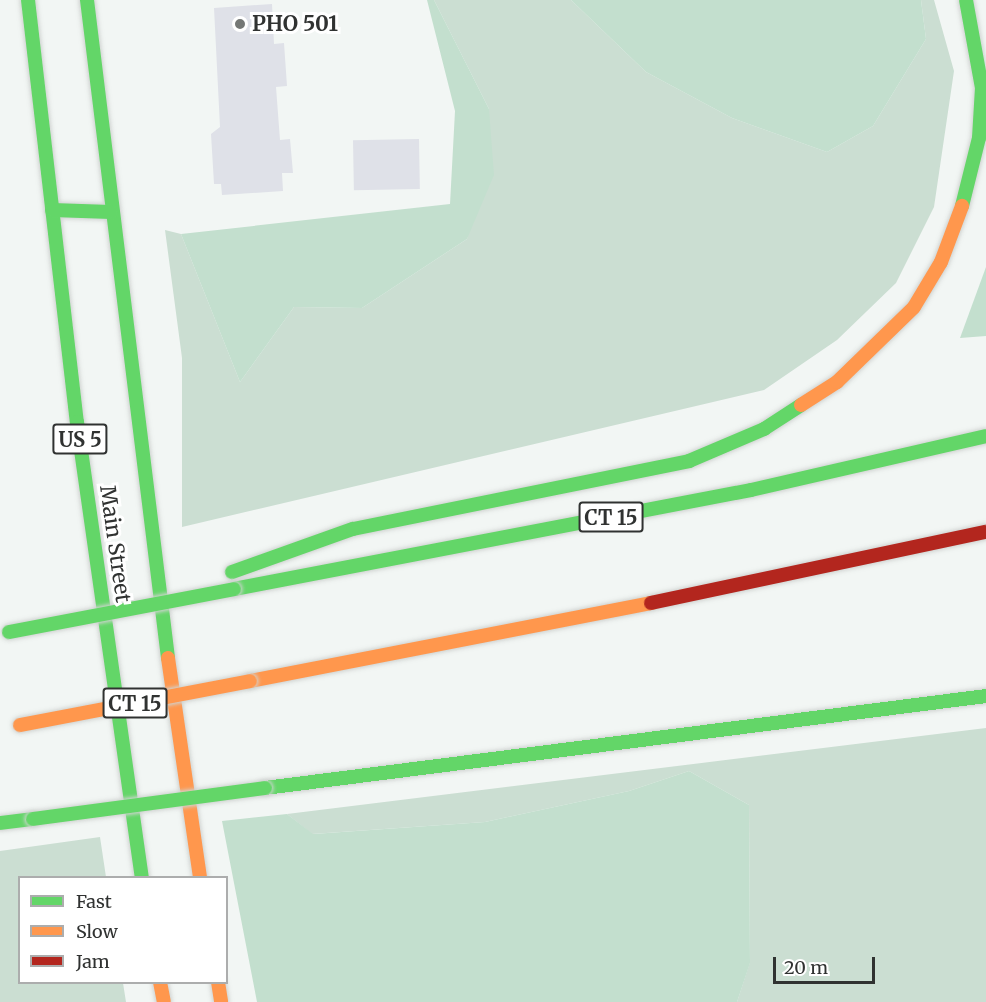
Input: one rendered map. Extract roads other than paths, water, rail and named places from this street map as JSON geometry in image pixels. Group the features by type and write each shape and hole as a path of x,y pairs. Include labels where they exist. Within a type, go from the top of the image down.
{"highway":[{"name":"Main Street","path":"28,0 52,210 142,876"},
{"name":"Main Street","path":"87,0 140,460 200,876"},
{"path":"127,610 353,529 689,461 764,429 837,382 914,307 941,262 962,207 979,138 982,88 966,0"},
{"path":"52,210 111,212"},
{"name":"CT 15","path":"4,633 751,489 986,436"},
{"name":"CT 15","path":"0,729 777,579 986,532"},
{"path":"0,823 986,696"},
{"path":"160,984 164,1002"},
{"path":"218,984 221,1002"}],"place":[{"name":"PHO 501","path":"240,24"}]}
